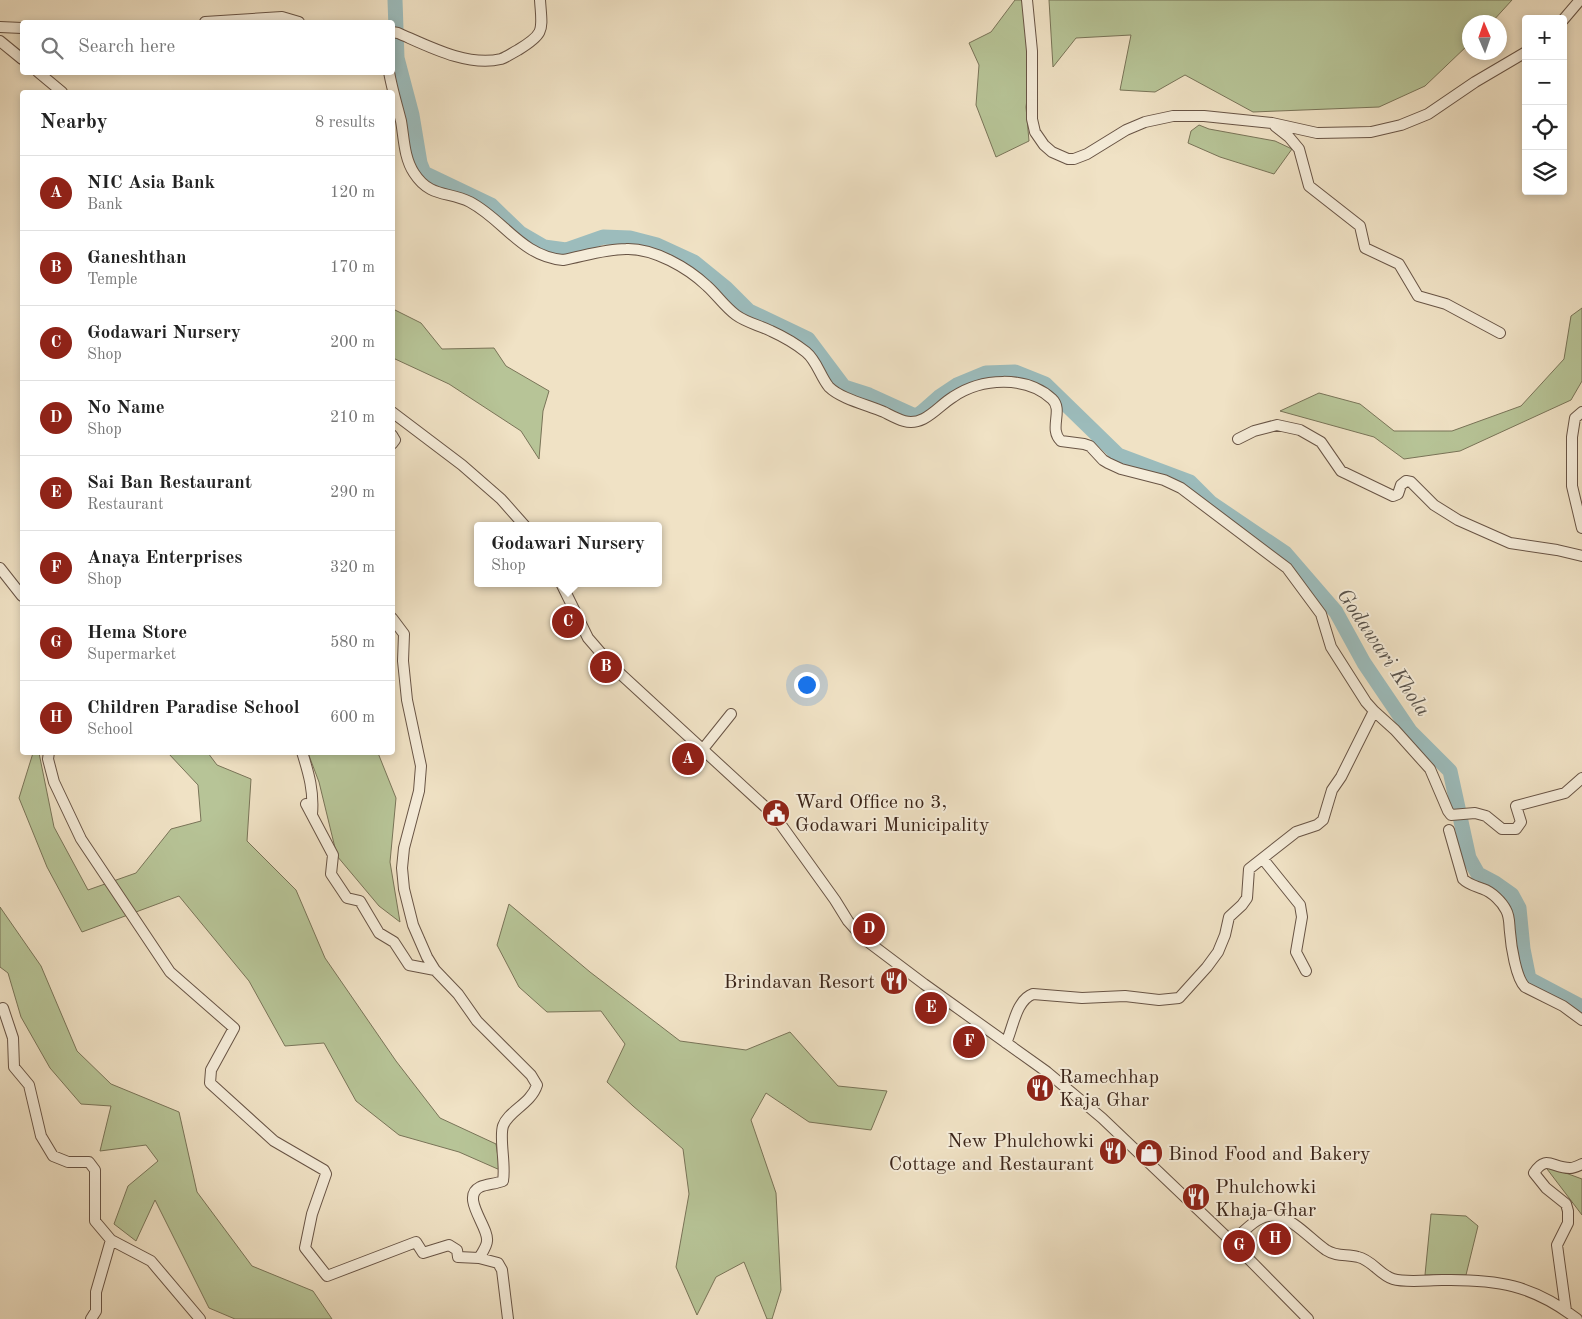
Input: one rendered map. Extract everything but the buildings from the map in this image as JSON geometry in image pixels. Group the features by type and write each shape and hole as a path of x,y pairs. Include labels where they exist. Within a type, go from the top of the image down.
{"street":[{"path":"395,32 445,54 487,61 503,58 534,40 542,29 540,0"},
{"path":"1027,0 1032,51 1032,119 1035,132 1044,145 1068,159 1081,156 1126,130 1145,122 1173,116 1204,116 1272,123 1317,133 1371,132 1401,125 1428,114 1475,82 1522,54"},
{"path":"1567,15 1580,0"},
{"path":"236,20 282,17 292,20"},
{"path":"0,27 20,28"},
{"path":"0,40 20,58"},
{"path":"42,75 60,90"},
{"path":"390,75 394,90"},
{"path":"395,96 408,162 421,182 432,191 469,201 491,216 522,245 538,254 554,259 563,260 628,248 652,253 684,267 707,286 735,315 771,331 807,353 815,363 819,373 834,391 905,422 922,421 954,396 984,384 1003,381 1018,383 1032,386 1051,398 1057,410 1055,431 1061,441 1090,446 1102,460 1108,463 1121,469 1164,480 1181,488 1287,568 1321,614 1331,647 1366,702 1430,768 1451,815 1475,813 1486,816 1502,829 1516,830 1521,822 1516,806 1565,793 1582,778"},
{"path":"1272,123 1289,137 1299,149 1309,186 1360,226 1366,248 1399,264 1418,296 1446,304 1500,332"},
{"path":"1582,412 1575,418 1572,437 1572,486 1582,528"},
{"path":"395,414 502,499 522,522"},
{"path":"1238,439 1254,431 1277,425 1300,430 1321,442 1341,471 1375,488 1393,496 1398,494 1401,484 1406,481 1411,482 1434,505 1458,520 1510,543 1582,556"},
{"path":"0,568 20,593"},
{"path":"563,587 588,638 613,667 774,815 848,921 863,938 1047,1072 1102,1118 1232,1242 1308,1319"},
{"path":"395,622 404,634 403,661 407,700 422,766 419,791 404,848 402,868 404,889 413,926 435,970 458,994 477,1021 531,1075 537,1085 534,1094 502,1127 504,1172 502,1181 479,1188 474,1193 473,1204 486,1232 488,1241 479,1258"},
{"path":"1006,1043 1023,1002 1028,996 1033,994 1082,998 1124,996 1159,1000 1179,998 1218,952 1225,935 1229,917 1247,898 1249,870 1296,832 1317,825 1323,820 1332,790 1341,778 1374,711"},
{"path":"704,749 731,714"},
{"path":"49,755 54,782 81,839 170,972 234,1028 211,1070 210,1083 274,1141 324,1170 326,1174 312,1214 305,1248 327,1276 416,1242 423,1253 449,1246 457,1250 458,1257 479,1258 498,1263 502,1270 508,1319"},
{"path":"303,755 312,786 314,799 312,814"},
{"path":"306,804 333,855 332,874 347,898 360,901 379,933 394,942 409,965 435,970"},
{"path":"1449,830 1463,879 1467,883 1486,890 1506,910 1509,920 1514,964 1520,983 1563,1006 1582,1020"},
{"path":"1263,859 1300,905 1302,917 1296,952 1306,971"},
{"path":"3,1008 13,1038 14,1067 29,1085 41,1136 53,1156 68,1162 89,1162 96,1170 95,1221 111,1240 151,1261 200,1319"},
{"path":"1566,1311 1557,1245 1568,1223 1568,1211 1566,1204 1546,1188 1534,1173 1539,1164 1546,1162 1570,1168 1582,1164"},
{"path":"1232,1242 1262,1217 1275,1216 1287,1220 1326,1250 1336,1255 1358,1256 1393,1279 1488,1280 1523,1288 1545,1297 1577,1319"},
{"path":"91,1319 96,1311 96,1292 111,1240"}],"green space":[{"path":"1015,0 1022,0 1032,59 1026,107 1029,141 996,157 976,105 979,65 969,43 991,32"},
{"path":"1049,0 1512,0 1498,15 1462,15 1462,51 1425,86 1379,107 1253,112 1185,75 1155,92 1120,90 1131,35 1076,38 1053,67"},
{"path":"1199,125 1209,129 1275,141 1292,149 1274,174 1220,157 1188,143 1191,131"},
{"path":"1582,308 1582,381 1571,400 1460,451 1404,459 1374,437 1280,411 1319,393 1360,404 1394,431 1452,431 1521,406 1564,359 1571,316"},
{"path":"395,310 421,323 442,349 494,348 506,366 549,391 543,411 539,459 521,431 449,384 395,359"},
{"path":"32,755 39,755 54,827 88,890 136,873 171,829 201,821 198,785 170,755 210,755 217,765 251,779 247,841 296,890 325,958 396,1061 440,1118 496,1144 500,1170 459,1152 399,1135 356,1101 324,1043 285,1046 249,981 179,896 82,932 47,867 19,798"},
{"path":"309,755 379,755 396,798 390,862 400,922 379,906 337,856 319,782"},
{"path":"509,904 590,972 680,1041 746,1050 790,1032 838,1086 887,1091 871,1130 809,1122 766,1093 751,1120 776,1193 781,1290 772,1319 767,1319 744,1262 716,1277 697,1315 676,1267 689,1194 683,1149 607,1082 625,1044 601,1011 547,1012 519,987 497,945"},
{"path":"0,907 41,966 77,1051 111,1084 179,1112 197,1192 252,1266 313,1291 332,1319 235,1319 209,1308 155,1200 136,1241 114,1224 128,1186 158,1161 146,1145 100,1151 111,1106 81,1104 50,1068 21,1017 8,973 0,967"},
{"path":"1544,1165 1582,1179 1582,1215"},
{"path":"1431,1214 1466,1216 1478,1226 1466,1275 1425,1275"}],"waterway":[{"name":"Godawari Khola","path":"395,0 397,58 412,115 420,163 424,173 491,205 520,233 544,247 566,250 603,237 630,238 657,245 694,262 726,288 749,311 808,339 844,387 869,395 913,415 918,415 957,385 986,373 1015,372 1045,384 1118,455 1190,482 1211,503 1285,553 1336,612 1364,663 1410,731 1450,771 1469,858 1478,874 1512,895 1519,908 1523,949 1529,979 1582,1007"}],"place":[{"name":"Godawari Nursery","path":"568,622"},
{"name":"Ganeshthan","path":"606,667"},
{"name":"NIC Asia Bank","path":"688,759"},
{"name":"Ward Office no 3, Godawari Municipality","path":"776,813"},
{"name":"No Name","path":"869,929"},
{"name":"Brindavan Resort","path":"894,981"},
{"name":"Sai Ban Restaurant","path":"931,1008"},
{"name":"Anaya Enterprises","path":"969,1042"},
{"name":"Ramechhap Kaja Ghar","path":"1040,1088"},
{"name":"New Phulchowki Cottage and Restaurant","path":"1113,1151"},
{"name":"Binod Food and Bakery","path":"1149,1153"},
{"name":"Phulchowki Khaja Ghar","path":"1196,1197"},
{"name":"Children Paradise School","path":"1275,1239"},
{"name":"Hema Store","path":"1239,1246"}]}
